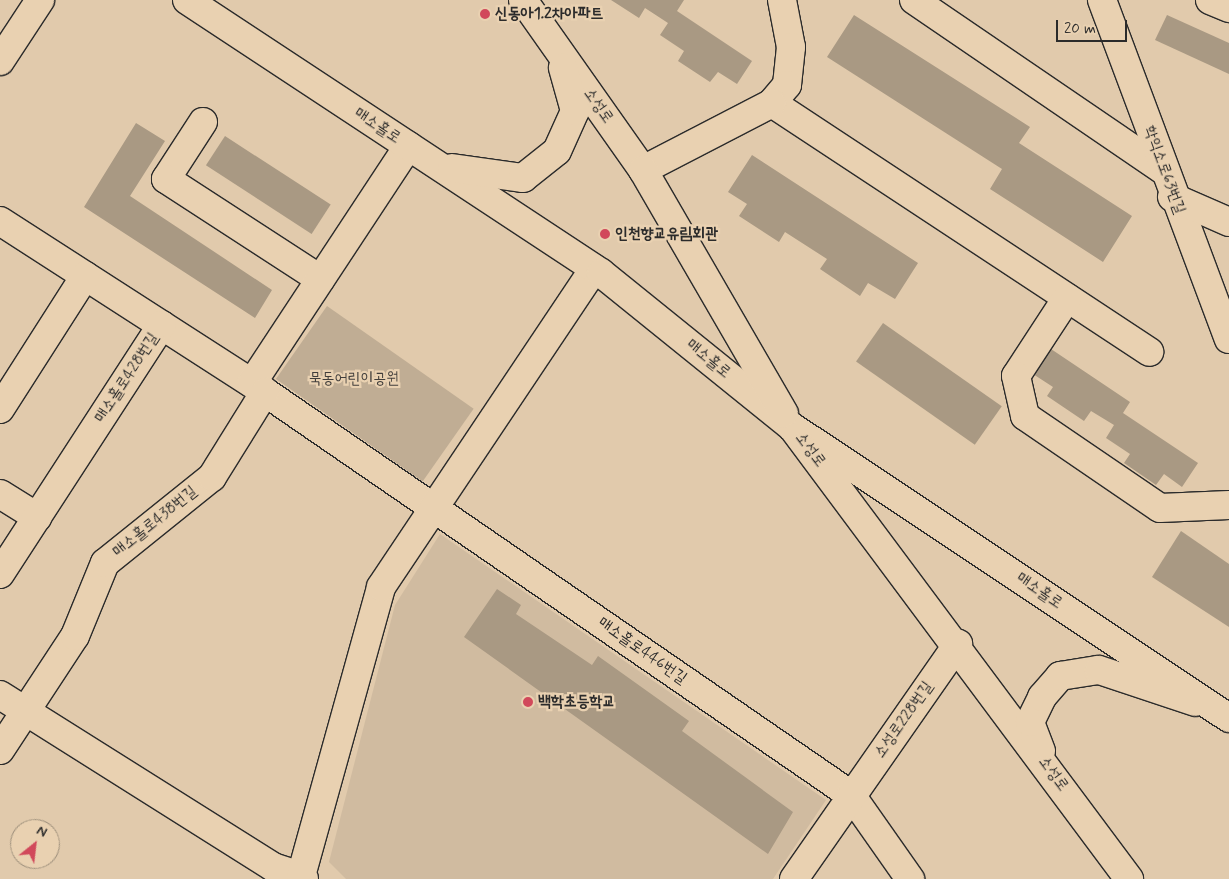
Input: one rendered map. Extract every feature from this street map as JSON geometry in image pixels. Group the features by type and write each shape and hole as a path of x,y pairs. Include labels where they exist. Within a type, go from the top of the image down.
{"street":[{"path":"0,61 40,0"},
{"name":"매소홀로","path":"187,0 594,269 792,427 1224,715"},
{"name":"소성로","path":"523,0 643,170 792,427 958,644 1129,879"},
{"path":"643,170 772,103 787,85 791,47 782,0"},
{"path":"914,0 1163,170"},
{"name":"학익소로63번길","path":"1102,0 1172,197 1229,339"},
{"path":"1210,0 1229,8"},
{"path":"437,165 483,176 523,178 557,151 575,111 557,47"},
{"path":"772,103 1148,352"},
{"path":"203,122 166,179 320,279"},
{"name":"매소홀로438번길","path":"0,750 75,636 105,563 212,477 258,387 320,279 408,146"},
{"path":"1172,197 1229,222"},
{"name":"매소홀로428번길","path":"0,221 162,325 0,574"},
{"path":"0,695 273,867 303,878 374,604 433,507 594,269"},
{"path":"0,409 85,276"},
{"path":"1067,298 1016,376 1026,416 1160,508 1229,505"},
{"name":"매소홀로446번길","path":"162,325 258,387 851,795"},
{"path":"0,494 37,517"},
{"name":"소성로228번길","path":"794,879 958,644"},
{"path":"1047,766 1030,722 1042,696 1060,676 1099,670 1224,715"},
{"path":"851,795 910,879"}],"shaded area":[{"name":"백학초등학교","path":"440,534 826,800 773,879 346,879 329,862 395,605"}],"green space":[{"name":"묵동어린이공원","path":"327,306 474,409 423,482 276,379"}],"building":[{"path":"611,0 684,0 677,11 752,61 737,84 718,72 710,82 678,61 684,51 660,35 668,23 645,8 639,18"},
{"path":"854,15 1030,127 1019,143 1132,216 1103,262 990,189 1002,169 827,57"},
{"path":"1167,15 1229,43 1229,74 1155,40"},
{"path":"136,123 165,141 130,196 272,290 255,318 84,207"},
{"path":"225,136 331,205 312,234 206,165"},
{"path":"752,155 918,263 895,299 868,283 860,296 820,269 827,259 785,232 779,242 739,216 747,204 728,192"},
{"path":"883,323 1002,406 975,445 856,362"},
{"path":"1051,349 1130,402 1123,413 1198,463 1182,487 1164,474 1156,485 1124,463 1130,454 1106,438 1114,425 1091,411 1084,421 1047,396 1053,387 1033,374"},
{"path":"1181,531 1229,564 1229,627 1152,577"},
{"path":"497,589 521,605 516,614 592,665 598,656 689,721 682,731 793,812 768,854 464,637"}],"place":[{"name":"신동아1.2차아파트","path":"485,14"},
{"name":"인천향교유림회관","path":"605,234"},
{"name":"백학초등학교","path":"528,702"}]}
